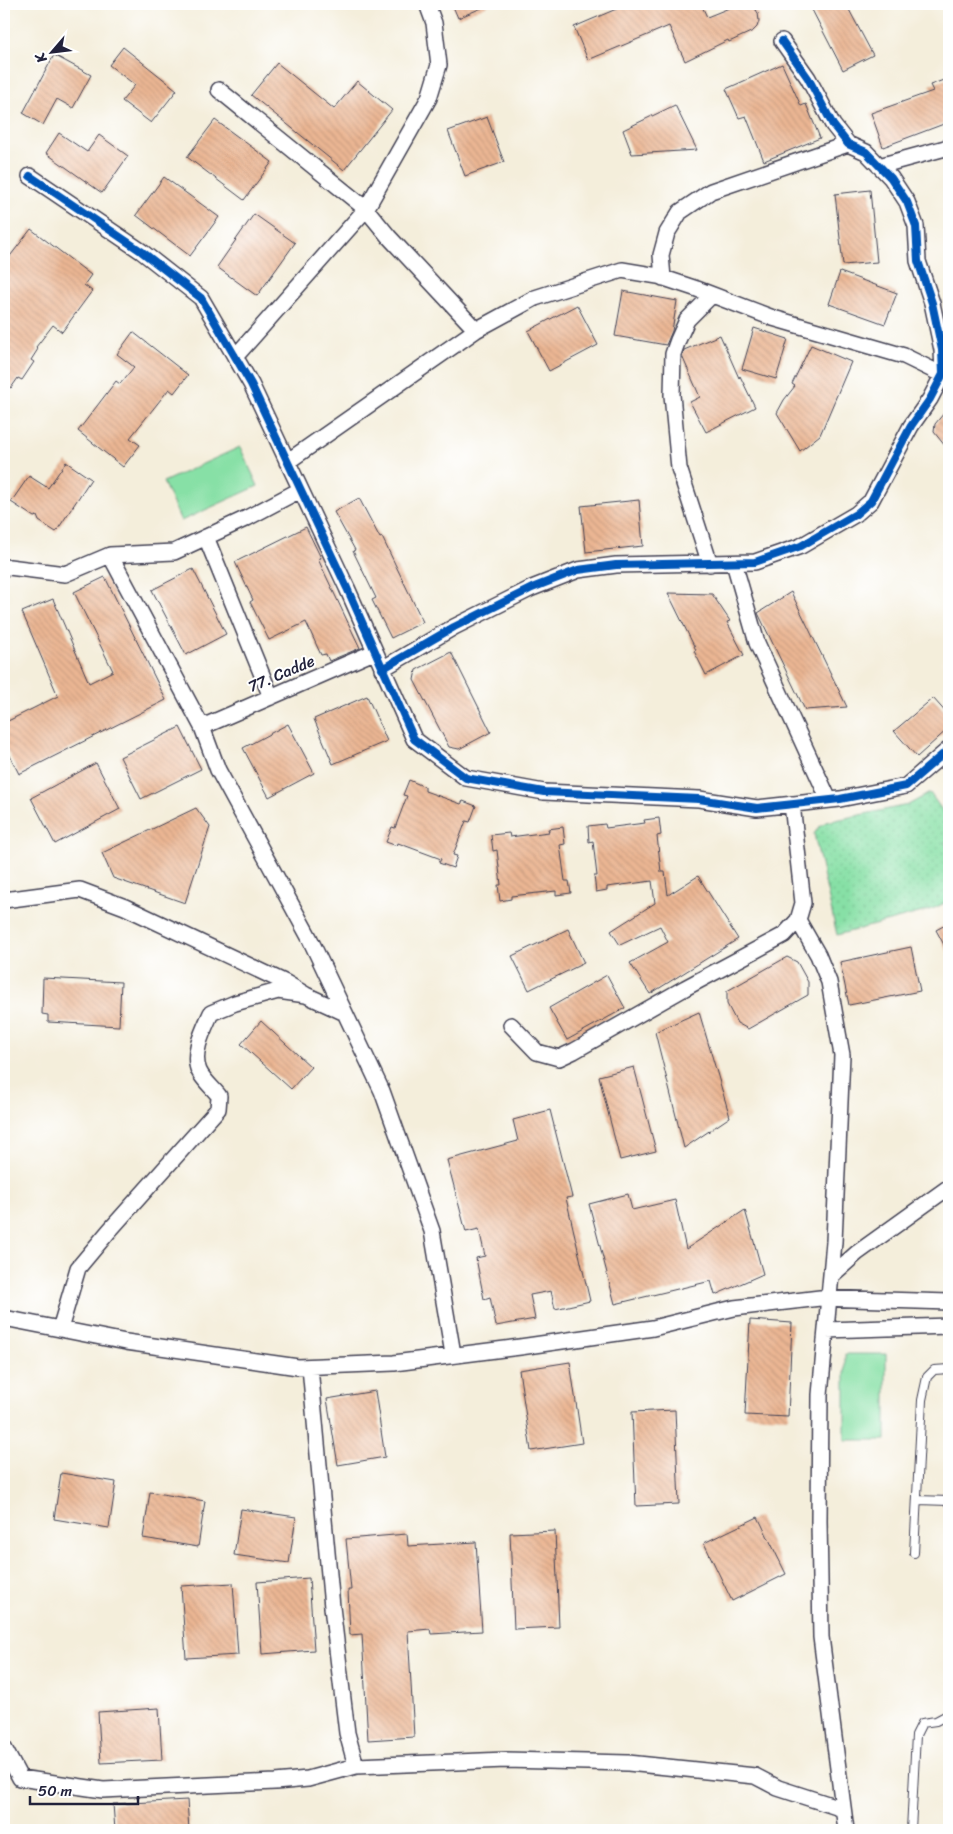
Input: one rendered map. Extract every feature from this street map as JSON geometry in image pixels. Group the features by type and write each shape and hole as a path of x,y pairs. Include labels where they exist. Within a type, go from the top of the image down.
{"street":[{"path":"235,356 366,209 429,98 439,66 434,23 427,4"},
{"path":"382,669 454,627 532,588 578,570 616,566 755,562 801,546 856,514 870,501 911,426 946,376 942,350 932,303 918,262 916,226 907,202 891,178 866,152 848,144 832,125 808,78 782,41"},
{"path":"220,90 366,209 389,237 476,330"},
{"path":"663,278 661,255 667,233 680,212 711,191 848,144"},
{"path":"879,166 949,147"},
{"path":"30,176 141,251 201,298 251,384 348,588 374,652 414,739 466,778 544,792 699,799 757,808 829,800 906,786 949,749"},
{"path":"287,462 476,330 535,298 622,270 663,278 773,318 904,356 946,376"},
{"path":"710,564 679,468 672,395 673,354 678,340 687,320 712,295"},
{"path":"4,568 10,567 66,574 110,555 174,552 247,518 300,490"},
{"path":"206,537 271,697"},
{"path":"110,555 202,727 218,770 308,937 382,1091 432,1231 452,1354"},
{"path":"734,563 757,643 829,800"},
{"name":"77. Cadde","path":"202,727 374,652"},
{"path":"511,1025 537,1052 559,1058 574,1052 685,988 784,935 798,920 803,903 792,804"},
{"path":"4,900 80,890 125,907 345,1013"},
{"path":"798,920 818,955 829,982 842,1055 834,1242 820,1395 819,1521 821,1637 846,1830"},
{"path":"60,1329 78,1268 109,1230 218,1109 219,1096 199,1070 197,1054 202,1033 211,1013 235,1003 278,991 306,995"},
{"path":"831,1276 857,1252 949,1187"},
{"path":"4,1318 126,1342 298,1367 310,1367 394,1363 452,1354 520,1347 653,1328 734,1308 820,1298 949,1302"},
{"path":"826,1330 949,1326"},
{"path":"310,1367 333,1616 348,1733 356,1766"},
{"path":"4,1748 20,1778 103,1790 308,1779 356,1766 506,1760 628,1763 756,1776 778,1788 843,1809"}],"lane":[{"path":"914,1554 922,1400 927,1377 934,1370 949,1369"},
{"path":"917,1500 949,1502"},
{"path":"911,1830 916,1735 922,1723 936,1721 949,1714"}],"green space":[{"path":"240,447 258,486 181,521 163,482"},
{"path":"930,793 949,820 949,840 945,842 949,850 949,901 930,910 837,935 814,834 826,822 908,805"},
{"path":"845,1354 886,1354 886,1440 845,1440"}],"building":[{"path":"452,4 491,4 458,18"},
{"path":"628,4 701,4 707,17 739,4 752,4 758,13 759,21 753,31 729,42 728,40 685,61 669,26 588,60 574,27"},
{"path":"809,4 846,4 873,55 843,70"},
{"path":"123,47 177,90 151,123 122,101 135,85 109,65"},
{"path":"54,55 91,75 73,108 57,99 43,125 23,113"},
{"path":"277,63 334,109 357,81 392,110 344,170 251,95"},
{"path":"782,64 801,106 806,104 820,138 764,161 746,116 739,118 726,89"},
{"path":"949,78 949,122 883,147 871,113 933,91 930,85"},
{"path":"675,105 697,150 632,154 623,130"},
{"path":"487,117 504,162 465,176 448,131"},
{"path":"215,120 272,162 244,200 187,157"},
{"path":"59,133 87,152 99,135 128,156 102,193 46,153"},
{"path":"164,177 219,217 190,256 136,215"},
{"path":"870,190 877,262 843,265 835,194"},
{"path":"254,214 295,243 257,296 217,267"},
{"path":"31,229 91,275 84,285 92,291 62,332 53,325 36,347 38,349 31,360 34,362 22,380 18,378 11,388 4,383 4,264"},
{"path":"840,272 897,293 885,324 829,304"},
{"path":"623,291 677,301 672,331 666,345 615,336"},
{"path":"577,305 598,345 549,371 528,331"},
{"path":"754,328 788,339 776,379 742,369"},
{"path":"133,332 188,375 174,393 169,389 130,438 140,445 123,467 78,431 116,381 120,384 134,367 117,354"},
{"path":"720,335 739,378 740,376 755,407 706,432 690,402 700,397 682,356 684,350"},
{"path":"811,345 851,362 820,435 800,451 777,413 795,386 792,384"},
{"path":"949,407 949,451 934,432 935,424"},
{"path":"66,462 91,479 56,532 39,521 37,516 34,517 11,502 29,476 48,488"},
{"path":"359,498 380,538 382,537 423,622 391,638 372,600 376,598 353,551 355,550 334,512"},
{"path":"639,500 643,546 586,552 581,506"},
{"path":"306,527 321,558 318,559 360,648 329,661 326,654 321,655 306,622 269,640 250,602 253,600 235,562"},
{"path":"193,569 226,634 186,655 152,590"},
{"path":"105,577 166,700 19,774 4,744 4,723 58,696 22,612 53,599 89,683 113,671 74,592"},
{"path":"791,592 847,707 805,710 758,613"},
{"path":"668,593 712,594 730,621 727,622 744,655 706,675"},
{"path":"451,652 491,732 459,749 449,747 414,680 416,670"},
{"path":"367,696 387,741 333,764 314,719"},
{"path":"933,698 949,716 949,728 917,757 894,731"},
{"path":"288,724 314,773 269,797 243,748"},
{"path":"180,727 201,769 141,799 120,757"},
{"path":"96,763 120,809 55,844 31,798"},
{"path":"409,780 425,787 425,791 461,804 463,801 476,806 470,822 466,821 453,855 457,856 453,868 439,863 441,859 398,843 397,846 386,842 392,827 395,828 407,796 403,795"},
{"path":"196,808 210,827 185,903 113,878 102,853"},
{"path":"659,818 661,835 657,836 661,872 665,872 668,895 698,876 738,939 650,994 630,963 668,942 660,926 620,945 611,931 655,903 652,881 607,887 607,890 596,892 594,876 597,876 593,841 589,842 588,826 605,824 606,828 645,823 644,820"},
{"path":"563,827 565,844 560,845 565,881 569,881 571,893 556,895 556,891 511,896 511,899 500,901 498,885 501,885 497,850 493,851 491,835 509,833 510,837 549,832 548,829"},
{"path":"949,923 949,954 936,930"},
{"path":"568,929 584,963 529,990 512,956"},
{"path":"911,947 920,991 849,1005 840,962"},
{"path":"787,957 797,962 808,982 808,995 748,1029 737,1023 727,1004 727,991"},
{"path":"607,975 625,1008 567,1040 549,1008"},
{"path":"43,978 121,982 119,1026 48,1022 48,1015 42,1014"},
{"path":"699,1012 730,1117 684,1148 655,1032"},
{"path":"261,1021 311,1067 291,1089 241,1044"},
{"path":"634,1067 656,1151 620,1160 599,1076"},
{"path":"550,1110 572,1197 566,1198 590,1301 555,1309 551,1291 530,1295 535,1319 496,1326 490,1297 484,1299 476,1258 485,1256 479,1229 466,1232 447,1160 518,1141 513,1120"},
{"path":"628,1194 632,1210 675,1200 686,1249 745,1210 763,1274 715,1295 711,1281 615,1304 589,1204"},
{"path":"750,1320 792,1323 788,1417 745,1415"},
{"path":"570,1362 582,1443 531,1451 519,1370"},
{"path":"375,1391 385,1457 338,1465 327,1399"},
{"path":"675,1410 679,1504 636,1506 632,1412"},
{"path":"61,1473 116,1482 109,1528 54,1519"},
{"path":"150,1492 205,1501 198,1547 143,1538"},
{"path":"241,1509 296,1517 289,1563 234,1555"},
{"path":"758,1517 786,1574 732,1601 704,1543"},
{"path":"555,1531 559,1627 514,1629 510,1533"},
{"path":"407,1534 408,1546 476,1542 482,1631 431,1634 430,1629 408,1631 414,1737 368,1740 362,1634 350,1635 348,1590 351,1590 346,1539"},
{"path":"309,1578 314,1650 262,1654 257,1582"},
{"path":"233,1583 238,1655 186,1658 181,1586"},
{"path":"159,1708 162,1760 101,1763 98,1712"},
{"path":"187,1800 189,1830 115,1830 113,1804"}],"cycle path":[{"path":"382,669 454,627 532,588 578,570 616,565 755,562 801,546 856,514 871,501 911,426 930,399 943,374 942,350 932,303 918,261 916,226 907,202 891,178 866,152 848,144 833,125 808,78 782,41"},
{"path":"30,176 141,251 201,298 251,384 347,588 414,739 466,778 544,792 699,799 757,808 840,799 906,786 949,749"}]}
